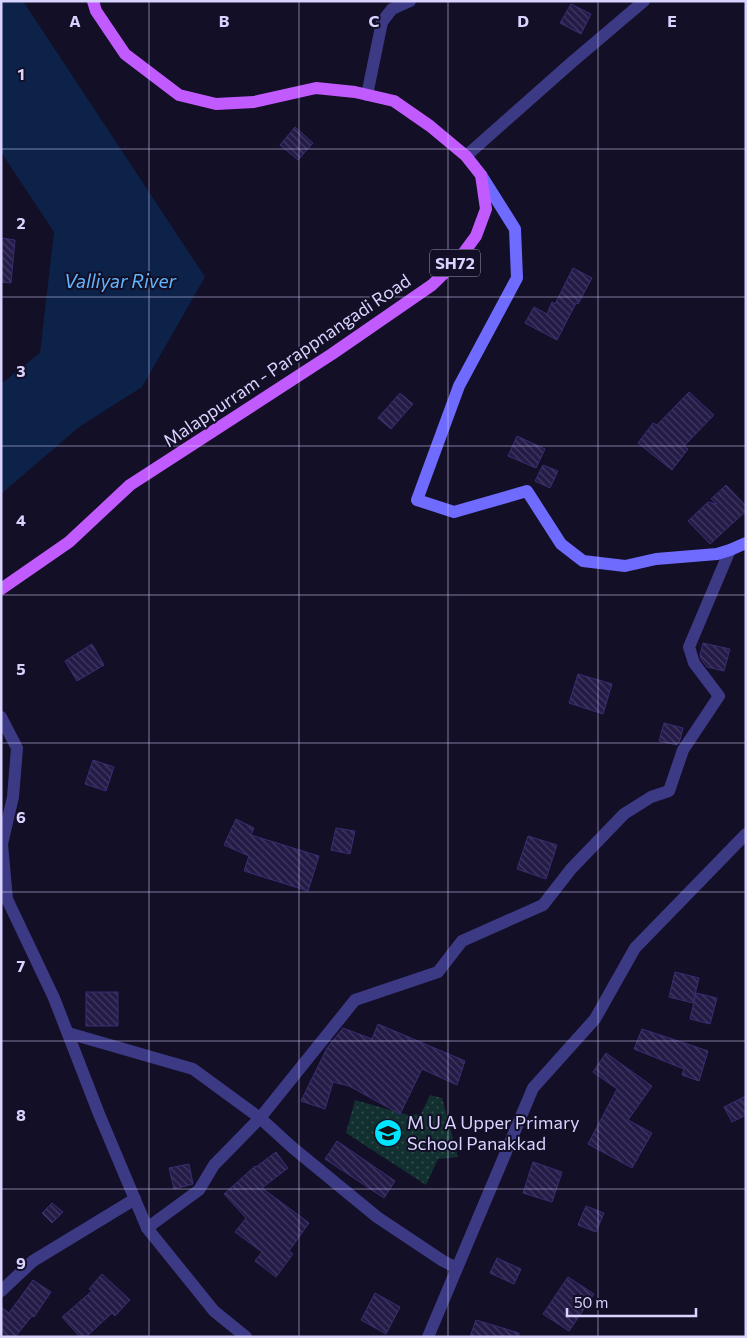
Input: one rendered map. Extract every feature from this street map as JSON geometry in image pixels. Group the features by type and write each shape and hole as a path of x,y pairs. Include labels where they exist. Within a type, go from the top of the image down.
{"main road":[{"path":"93,1 96,11 125,54 179,95 216,104 254,102 316,88 355,92 394,101 430,126 466,156 482,175 515,229 517,278 459,386 416,500 454,512 527,491 561,544 583,561 625,566 656,560 717,554 746,543"},
{"name":"Malappurram - Parappnangadi Road","path":"1,589 69,542 130,485 332,354 432,285 459,259 476,236 486,209 482,175"}],"street":[{"path":"367,95 382,22 392,9 410,1"},
{"path":"466,156 644,1"},
{"path":"147,1228 200,1190 214,1165 260,1118 355,1000 438,972 462,941 544,905 571,869 624,814 651,797 669,791 683,750 719,696 694,663 689,647 730,550"},
{"path":"1,716 17,748 12,797 2,844 7,898 54,998 147,1228 214,1311 246,1337"},
{"path":"428,1337 533,1088 595,1019 635,948 746,834"},
{"path":"68,1033 193,1069 260,1118 293,1148 377,1217 443,1261 457,1268"},
{"path":"1,1290 33,1261 135,1199"}],"green space":[{"path":"430,1095 442,1098 458,1157 438,1159 426,1185 346,1133 355,1100 408,1115 421,1114"}],"water":[{"name":"Valliyar River","path":"1,1 23,1 205,277 142,387 79,427 1,494 1,384 40,353 54,232 1,152"}],"building":[{"path":"571,4 591,14 581,34 560,23"},
{"path":"295,127 313,143 298,160 280,145"},
{"path":"1,238 15,240 11,283 1,282"},
{"path":"573,268 592,278 578,304 576,303 557,340 525,323 534,307 547,314 552,302 555,304"},
{"path":"689,392 714,415 684,446 688,449 672,470 638,443 653,423 657,425"},
{"path":"400,393 413,404 391,429 378,418"},
{"path":"517,436 545,449 536,468 508,456"},
{"path":"543,465 558,471 550,488 535,481"},
{"path":"726,485 746,506 746,511 710,544 688,521 708,502 717,504 711,499"},
{"path":"703,643 730,649 724,671 707,667 701,659"},
{"path":"92,644 104,665 77,681 65,661"},
{"path":"578,674 612,684 603,714 569,703"},
{"path":"664,723 683,728 677,745 659,741"},
{"path":"93,760 114,767 106,791 85,784"},
{"path":"236,819 254,828 251,835 319,856 308,891 244,871 249,856 224,845"},
{"path":"336,828 355,831 350,854 331,850"},
{"path":"528,836 557,845 546,879 517,869"},
{"path":"675,972 699,978 693,1003 669,997"},
{"path":"86,992 118,992 118,1026 86,1026"},
{"path":"696,993 717,998 710,1024 690,1019"},
{"path":"378,1024 465,1061 457,1085 422,1069 400,1114 349,1086 333,1082 325,1109 301,1101 327,1048 343,1028 372,1039"},
{"path":"642,1029 708,1051 699,1081 682,1075 684,1069 634,1049"},
{"path":"606,1053 652,1086 628,1120 652,1133 632,1168 588,1144 617,1089 593,1072"},
{"path":"746,1096 746,1115 732,1122 724,1107"},
{"path":"337,1141 395,1181 384,1198 325,1159"},
{"path":"276,1152 288,1168 262,1188 309,1223 289,1251 293,1254 276,1277 255,1261 262,1252 235,1232 246,1218 224,1194 255,1166"},
{"path":"533,1162 562,1172 552,1202 523,1193"},
{"path":"189,1164 193,1184 174,1189 169,1168"},
{"path":"52,1203 63,1212 52,1223 42,1213"},
{"path":"586,1206 604,1213 596,1232 578,1225"},
{"path":"497,1258 521,1269 514,1284 490,1273"},
{"path":"102,1274 130,1300 115,1316 112,1313 86,1337 80,1337 62,1317 92,1291 89,1289"},
{"path":"568,1277 594,1294 569,1331 543,1314"},
{"path":"33,1280 51,1292 34,1317 32,1316 15,1337 1,1337 1,1307 9,1313"},
{"path":"375,1293 400,1307 386,1334 361,1320"},
{"path":"476,1320 519,1333 519,1337 470,1337"}],"place":[{"name":"M U A Upper Primary School Panakkad","path":"388,1133"}]}
